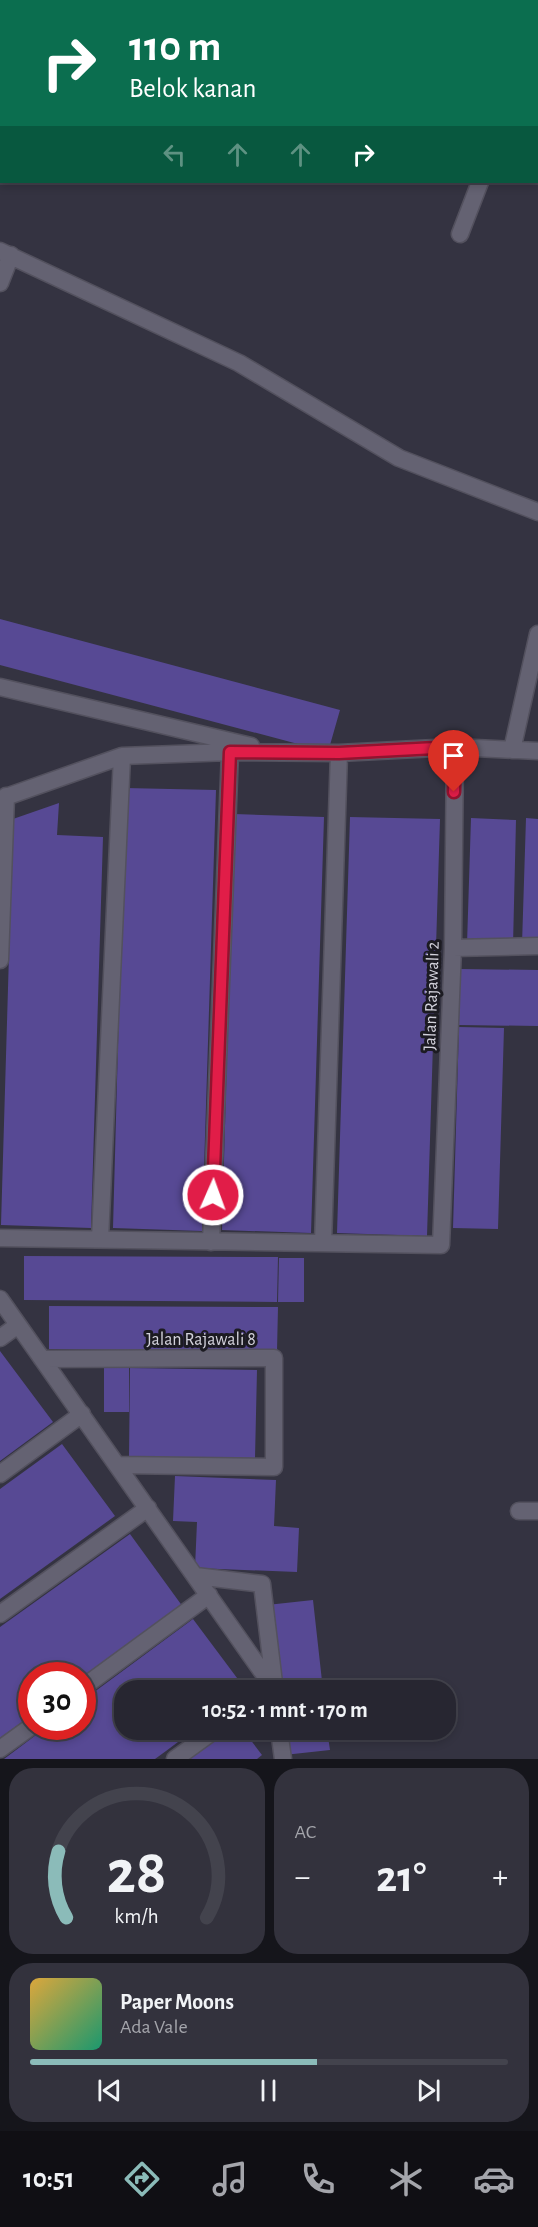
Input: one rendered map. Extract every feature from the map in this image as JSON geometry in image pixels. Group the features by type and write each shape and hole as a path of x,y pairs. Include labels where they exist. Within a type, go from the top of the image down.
{"street":[{"path":"460,234 480,183"},
{"path":"0,283 5,253 239,363 399,458 538,512"},
{"path":"512,750 538,634"},
{"path":"0,687 287,754"},
{"path":"0,960 3,797 122,756 230,752 339,753 455,747 538,751"},
{"name":"Jalan Rajawali 2","path":"324,1244 441,1245 453,948 455,747"},
{"path":"211,1242 230,752"},
{"path":"0,1238 324,1244 339,753"},
{"path":"100,1239 122,756"},
{"path":"453,948 538,946"},
{"path":"0,1299 267,1680"},
{"path":"0,1338 18,1325"},
{"name":"Jalan Rajawali 8","path":"42,1359 274,1358 274,1467 117,1465"},
{"path":"0,1474 82,1414"},
{"path":"0,1614 148,1508"},
{"path":"519,1511 538,1511"},
{"path":"196,1576 262,1584 272,1680"},
{"path":"96,1678 209,1595"},
{"path":"0,1749 18,1736"},
{"path":"175,1759 201,1740"},
{"path":"280,1740 283,1759"}],"building":[{"path":"0,619 340,710 328,752 0,665"},
{"path":"125,788 216,790 202,1231 113,1228"},
{"path":"59,803 57,835 103,837 91,1228 1,1225 13,819"},
{"path":"234,814 324,817 311,1233 222,1230"},
{"path":"350,817 440,819 427,1236 337,1233"},
{"path":"471,818 516,820 513,945 467,944"},
{"path":"526,818 538,819 538,944 522,944"},
{"path":"460,969 538,970 538,1026 459,1025"},
{"path":"459,1027 504,1028 498,1229 453,1228"},
{"path":"24,1256 278,1257 277,1302 24,1300"},
{"path":"279,1258 304,1258 304,1302 278,1302"},
{"path":"49,1306 278,1307 277,1351 49,1349"},
{"path":"0,1351 53,1422 0,1461"},
{"path":"104,1368 129,1368 129,1412 104,1412"},
{"path":"130,1368 257,1370 255,1458 129,1457"},
{"path":"62,1444 115,1516 0,1599 0,1489"},
{"path":"175,1476 276,1480 274,1526 299,1528 297,1572 195,1568 197,1522 173,1521"},
{"path":"130,1534 183,1607 96,1668 96,1662 18,1662 18,1725 0,1738 0,1627"},
{"path":"313,1600 322,1680 276,1680 267,1605"},
{"path":"193,1619 239,1680 114,1680 114,1740 181,1740 155,1759 4,1759 29,1740 96,1740 96,1691"},
{"path":"208,1740 251,1740 262,1755 257,1759 182,1759"},
{"path":"283,1740 328,1740 330,1750 284,1755"}],"route":[{"path":"213,1195 230,752 339,753 455,747 454,792"}]}
